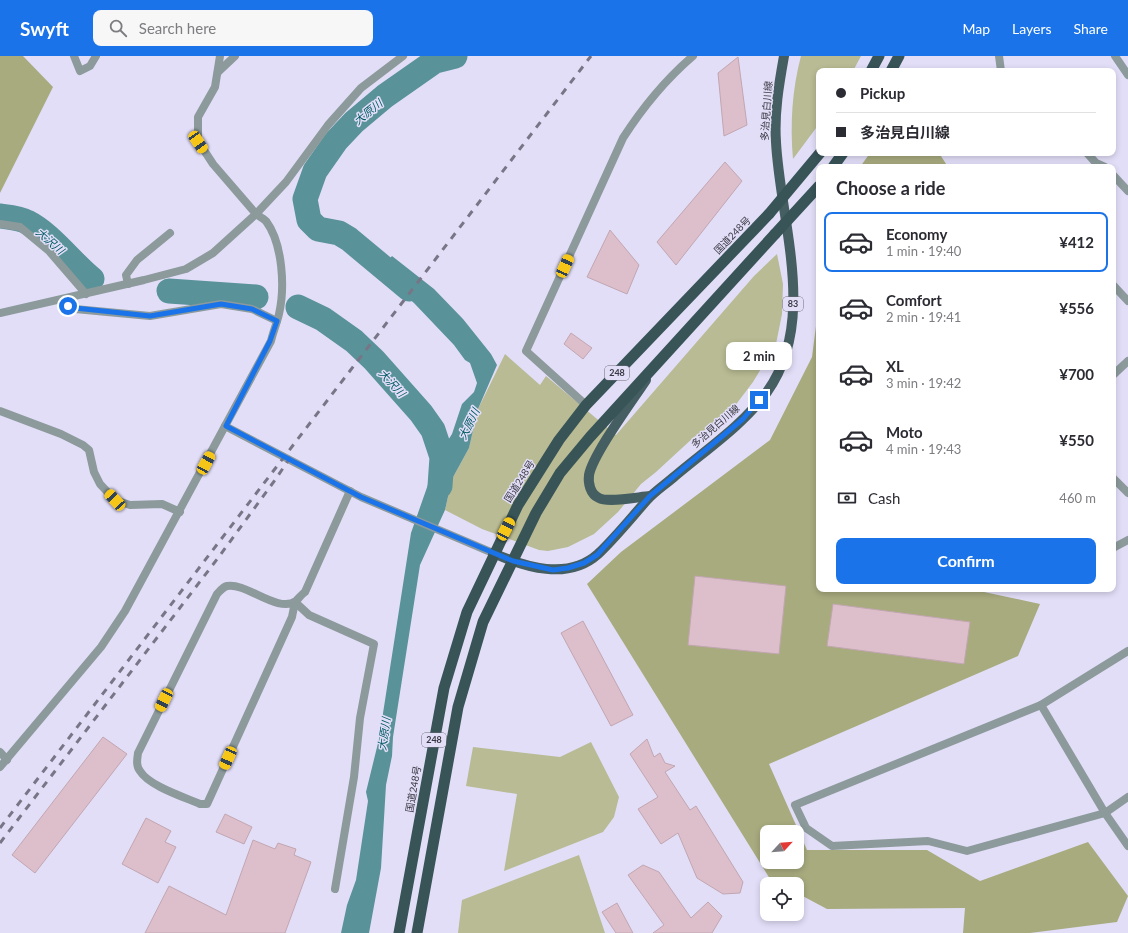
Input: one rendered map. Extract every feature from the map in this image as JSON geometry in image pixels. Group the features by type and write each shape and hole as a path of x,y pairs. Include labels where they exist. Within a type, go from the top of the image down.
{"highway":[{"path":"873,68 879,56"},
{"path":"893,68 900,56"},
{"name":"国道248号","path":"399,933 444,688 467,612 518,505 559,440 586,405 769,214 817,156"},
{"name":"248","path":"417,933 458,707 483,622 536,513 560,473 590,437 816,189"}],"main road":[{"name":"多治見白川線","path":"494,553 513,561 553,570 568,568 584,563 597,555 650,496 743,419 767,391 783,362 790,330 794,299 792,268 776,141 777,97 784,56"},
{"path":"650,496 612,501 602,500 592,493 589,474 598,454 657,364"}],"street":[{"path":"74,56 80,71 90,66 96,56"},
{"path":"0,767 8,760 101,647 125,611 226,426 270,341 277,321 283,288 282,264 275,240 266,221 256,214 213,164 198,142 198,117 215,87 220,56"},
{"path":"218,72 235,56"},
{"path":"0,313 86,294 186,269 213,253 256,214 286,182 328,125 361,88 403,56"},
{"path":"586,405 526,351 623,138 642,110 662,85 693,56"},
{"path":"999,56 1000,68"},
{"path":"1115,56 1128,75"},
{"path":"1116,178 1128,191"},
{"path":"0,224 20,227 49,251 86,294"},
{"path":"128,284 126,275 137,260 170,233"},
{"path":"1116,288 1128,301"},
{"path":"66,298 68,306 75,308 150,316 221,304 252,309 277,321"},
{"path":"1116,372 1128,361"},
{"path":"0,411 61,434 83,445 89,450 94,472 100,484 115,500 130,505 162,504 180,512"},
{"path":"226,426 361,497 494,553"},
{"path":"1116,481 1128,493"},
{"path":"335,889 354,777 360,718 374,652 374,644 309,616 295,602 283,603 272,601 234,586 225,587 217,594 138,754 137,763 140,772 149,780 200,804 207,804 292,617 295,602 305,592 350,491"},
{"path":"1116,546 1128,540"},
{"path":"1128,651 1040,705 794,805 806,828 832,846 928,841 967,851 1105,812 1128,797"},
{"path":"1040,705 1105,812 1128,846"},
{"path":"0,752 8,760"}],"shaded area":[{"path":"0,56 23,56 53,87 0,193"},
{"path":"801,56 861,56 855,68 816,68 816,128 793,159 792,107"},
{"path":"868,156 941,156 946,164 862,164"},
{"path":"777,254 783,284 782,314 776,344 753,382 728,415 694,437 641,484 618,512 594,534 568,547 548,551 539,550 482,529 445,510 452,479 469,448 478,409 505,354 540,385 546,376 616,435 754,276"},
{"path":"816,326 816,592 984,592 1040,604 1018,656 769,764 796,825 760,825 760,863 587,584 621,552 770,440 812,357"},
{"path":"591,742 619,797 614,817 603,832 504,871 517,794 466,786 473,747 560,757"},
{"path":"1088,842 1128,896 1117,922 1030,933 963,933 965,908 827,909 804,897 804,877 769,877 764,869 804,869 804,843 807,850 927,850 980,881"},
{"path":"579,855 605,933 458,933 462,900"}],"water":[{"path":"392,256 434,289 463,319 491,354 497,365 478,409 469,448 452,479 445,510 420,565 393,737 392,756 386,785 381,868 369,933 341,933 347,905 356,880 368,801 366,792 379,739 411,533 438,456 452,434 462,404 474,392 477,383 470,363 465,360 454,345 414,303 378,272"}],"building":[{"path":"738,57 747,125 724,136 718,73"},
{"path":"725,162 742,181 676,265 657,242"},
{"path":"610,230 639,265 627,294 587,277"},
{"path":"571,333 592,348 583,359 564,344"},
{"path":"695,576 786,586 779,654 688,645"},
{"path":"833,604 970,622 964,664 827,646"},
{"path":"583,621 633,715 611,726 561,633"},
{"path":"103,737 127,754 35,873 12,855"},
{"path":"647,739 654,757 660,753 665,763 675,766 665,772 690,810 696,806 743,882 740,893 723,894 697,878 678,833 661,844 638,809 658,797 630,754"},
{"path":"225,814 252,827 244,844 216,832"},
{"path":"146,818 171,831 165,842 176,847 158,883 122,864"},
{"path":"253,840 275,849 278,843 296,849 294,855 311,862 285,933 145,933 169,886 226,915"},
{"path":"643,865 659,872 691,918 708,902 722,916 712,933 653,933 664,925 628,875"},
{"path":"617,903 633,933 616,933 602,912"}],"waterway":[{"name":"大原川","path":"409,289 349,239 339,233 318,229 309,220 305,199 315,171 336,141 354,122 385,96 435,61 455,56"},
{"name":"大沢川","path":"0,216 21,220 36,227 53,241 92,279"},
{"name":"大沢川","path":"169,291 256,297"},
{"name":"大沢川","path":"298,307 323,319 354,341 374,360 421,413 433,430 442,457 440,486"}],"railway":[{"path":"0,828 591,56"},
{"path":"0,843 218,558 294,452"}],"route":[{"path":"68,306 131,315 150,316 221,304 252,309 277,321 270,341 236,404 226,426 361,497 513,561 553,570 568,568 584,563 597,555 650,496 743,419 759,400"}]}
